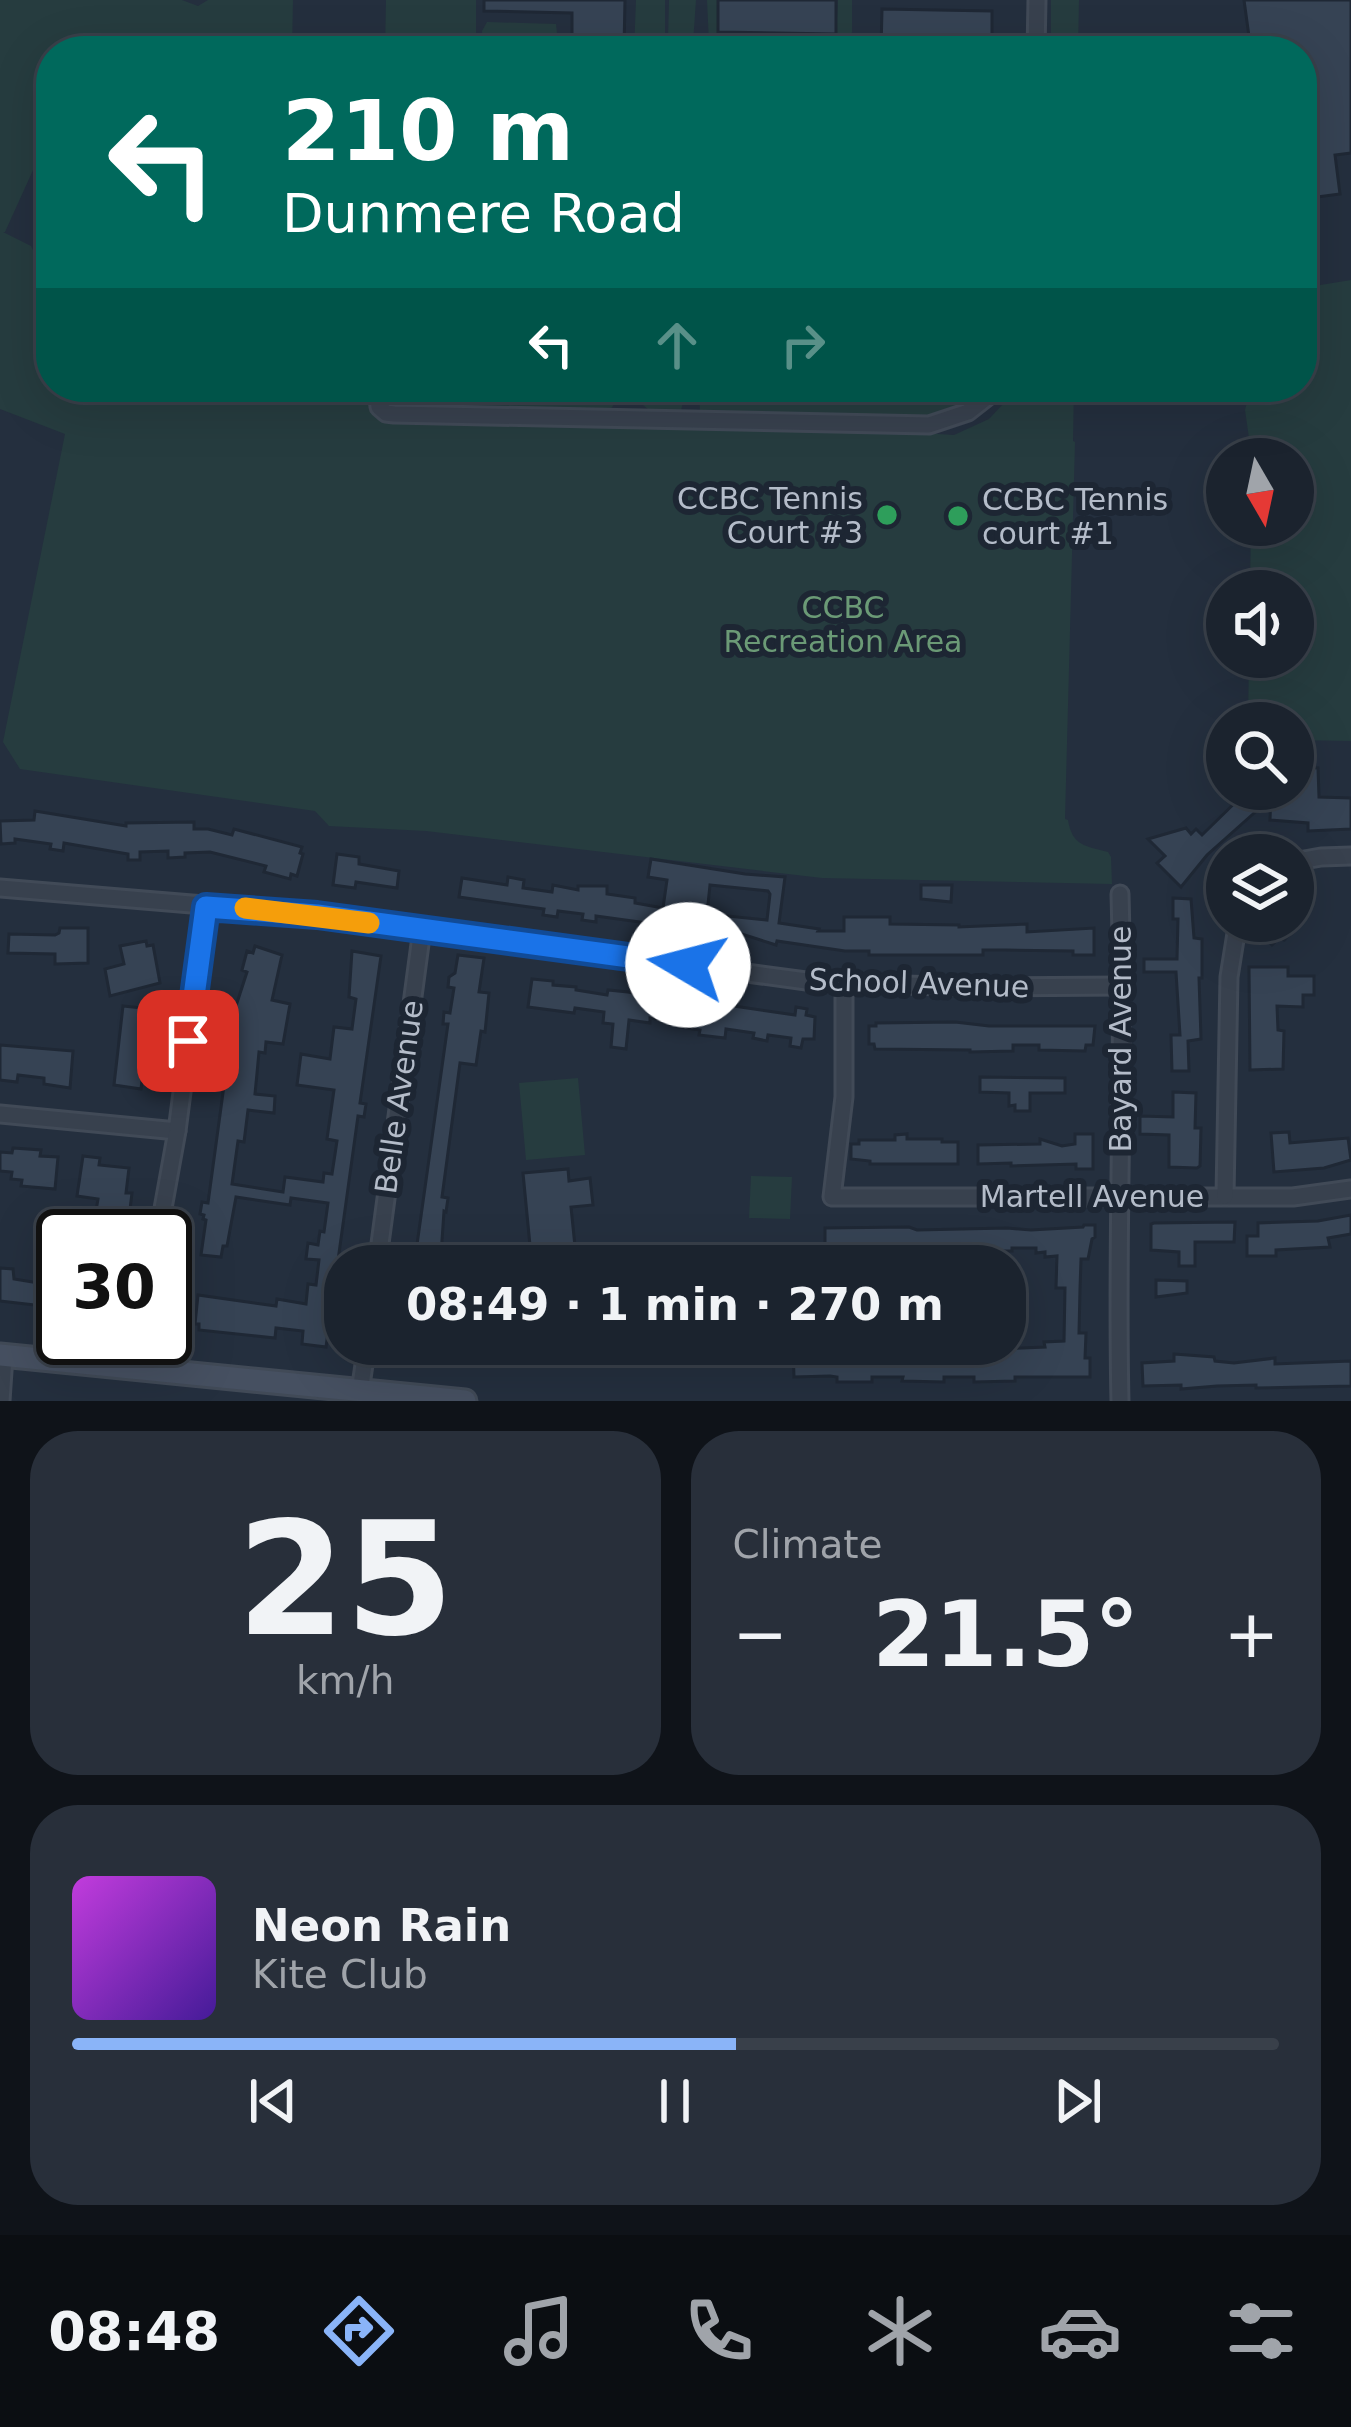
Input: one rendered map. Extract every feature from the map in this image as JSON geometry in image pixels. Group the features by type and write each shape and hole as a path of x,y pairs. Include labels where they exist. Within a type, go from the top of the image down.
{"main road":[{"path":"2,1356 142,1370 295,1393 360,1391 465,1401"}],"street":[{"path":"1036,36 1037,0"},
{"path":"379,402 386,413 394,414 929,424 968,412 981,402"},
{"path":"1314,858 1351,856"},
{"name":"School Avenue","path":"0,888 286,911 844,985 1123,986"},
{"name":"Bayard Avenue","path":"1120,894 1120,1401"},
{"path":"163,1209 206,907"},
{"name":"Belle Avenue","path":"380,1245 422,929"},
{"path":"1225,1196 1229,977 1235,942"},
{"name":"Martell Avenue","path":"844,985 844,1096 832,1197 1293,1197 1351,1189"},
{"path":"0,1114 177,1131"},
{"path":"2,1356 2,1401"},
{"path":"142,1365 142,1370"},
{"path":"360,1391 364,1365"}],"green space":[{"name":"CCBC Recreation Area","path":"0,0 182,0 198,6 208,0 293,0 292,36 36,36 36,164 3,232 31,246 36,256 36,402 615,402 610,410 557,410 954,435 989,419 1005,402 1074,402 1065,819 1077,840 1108,852 1112,884 822,878 426,831 329,826 315,811 20,769 3,742 65,434 0,409"},
{"path":"386,0 476,0 476,36 385,36"},
{"path":"636,0 665,0 665,36 635,36"},
{"path":"669,0 696,0 693,36 668,36"},
{"path":"707,0 718,0 718,33 836,35 838,0 852,0 851,36 709,36"},
{"path":"1051,0 1079,0 1078,36 1051,36"},
{"path":"487,22 556,24 557,36 482,36"},
{"path":"1351,280 1351,741 1314,740 1314,702 1248,702 1249,678 1314,678 1314,570 1250,570 1251,546 1314,546 1314,438 1249,438 1245,410 1247,402 1317,402 1317,286"},
{"path":"683,402 681,411 649,410 643,405"},
{"path":"699,402 968,402 920,417 700,412"},
{"path":"578,1078 585,1155 526,1160 519,1083"},
{"path":"751,1176 792,1177 790,1219 749,1218"}],"building":[{"path":"484,0 625,0 624,36 572,36 572,13 484,11"},
{"path":"718,0 836,0 836,34 718,32"},
{"path":"1244,0 1351,0 1351,153 1335,155 1340,194 1317,197 1317,36 1249,36"},
{"path":"882,9 992,11 992,36 881,36"},
{"path":"1314,768 1318,768 1319,797 1351,798 1351,829 1308,831 1308,823 1270,820 1270,810 1314,810"},
{"path":"1228,810 1258,810 1231,834 1206,834 1206,856 1181,887 1157,863 1165,856 1148,839 1186,828 1202,835"},
{"path":"35,811 126,826 194,822 194,829 232,835 234,829 302,847 303,854 297,876 291,874 290,879 264,872 266,866 210,852 168,858 168,851 140,852 140,860 128,860 128,854 64,843 63,851 50,849 51,844 15,839 15,843 1,844 0,821 34,820"},
{"path":"337,854 359,857 359,864 399,871 397,888 356,882 355,888 333,885"},
{"path":"651,859 785,877 779,923 818,931 844,931 844,917 890,917 890,924 959,927 1027,924 1027,932 1094,928 1094,955 983,950 983,955 869,955 869,951 777,941 776,945 742,934 705,931 704,937 691,936 691,929 596,916 596,922 582,920 583,914 558,911 557,917 543,915 544,909 459,897 462,878 507,885 508,877 524,880 523,888 552,892 553,885 578,890 578,886 607,886 607,894 663,908 667,880 648,877","holes":["710,885 768,891 767,920 707,914"]},
{"path":"921,885 952,885 951,902 921,899"},
{"path":"1173,898 1191,899 1194,938 1202,939 1201,1039 1188,1041 1189,1071 1172,1071 1171,1035 1180,1035 1176,972 1144,972 1144,959 1177,959 1178,919 1173,919"},
{"path":"60,928 88,928 88,963 55,964 55,954 8,953 9,934 55,935"},
{"path":"146,941 147,946 153,945 160,983 110,996 105,969 124,964 120,946"},
{"path":"255,946 282,955 272,1000 290,1004 283,1044 266,1042 265,1053 259,1052 255,1094 275,1096 274,1113 248,1110 232,1184 283,1192 285,1177 323,1182 324,1173 332,1174 337,1141 327,1139 334,1090 297,1085 301,1054 330,1059 334,1027 352,1029 356,999 349,997 352,951 381,956 360,1103 366,1104 364,1117 358,1116 340,1245 324,1245 324,1347 302,1344 303,1331 276,1328 275,1338 199,1330 195,1324 198,1295 276,1306 277,1299 306,1304 308,1284 316,1285 319,1260 306,1259 308,1243 318,1245 328,1203 291,1198 290,1205 236,1197 221,1257 201,1255 206,1220 200,1214 202,1202 208,1203 234,1012 247,972 242,970 247,951 253,953"},
{"path":"458,955 484,958 479,992 489,993 485,1032 481,1031 476,1065 460,1063 442,1197 448,1198 442,1245 417,1245 448,1024 443,1024 444,1012 450,1013 454,988 448,987 449,977 455,973"},
{"path":"1249,967 1288,967 1288,976 1314,976 1314,995 1303,995 1303,1007 1277,1006 1278,1030 1284,1031 1283,1069 1250,1070"},
{"path":"532,979 576,990 607,995 608,990 628,992 653,997 652,1001 719,1010 720,1004 795,1015 796,1007 807,1009 806,1015 815,1017 814,1039 803,1039 801,1048 790,1046 791,1038 768,1035 767,1041 753,1038 754,1033 726,1029 725,1038 699,1035 700,1030 679,1027 679,1022 650,1018 650,1023 629,1020 626,1049 611,1047 613,1024 603,1023 604,1012 528,1007"},
{"path":"123,1006 152,1009 154,1039 147,1041 141,1089 114,1085"},
{"path":"876,1023 1095,1026 1093,1045 1086,1045 1085,1051 1039,1050 1039,1045 1013,1045 1013,1051 875,1049 869,1044 869,1026"},
{"path":"0,1045 73,1051 70,1088 18,1075 17,1082 0,1080"},
{"path":"980,1077 1065,1078 1065,1093 1030,1093 1030,1111 1015,1111 1015,1105 1009,1106 1009,1093 980,1092"},
{"path":"1173,1092 1196,1093 1195,1128 1201,1128 1197,1168 1169,1167 1169,1135 1140,1134 1140,1116 1173,1117"},
{"path":"1289,1132 1290,1143 1348,1138 1351,1160 1324,1168 1274,1172 1271,1133"},
{"path":"907,1134 907,1139 958,1142 958,1164 870,1164 851,1159 851,1144 859,1140 895,1140 895,1135"},
{"path":"1075,1134 1093,1134 1093,1169 1076,1169 1076,1164 978,1164 978,1145 1040,1144 1040,1139 1062,1146 1075,1144"},
{"path":"13,1148 58,1157 55,1189 21,1186 22,1180 11,1179 12,1172 0,1171 0,1152 12,1153"},
{"path":"83,1156 100,1158 99,1165 129,1168 126,1193 132,1193 130,1209 96,1209 98,1199 77,1196"},
{"path":"568,1169 569,1181 590,1178 593,1205 571,1207 575,1245 530,1245 523,1173"},
{"path":"1351,1215 1351,1234 1328,1238 1330,1247 1247,1256 1247,1236 1258,1236 1258,1223"},
{"path":"1235,1222 1234,1242 1195,1242 1195,1266 1179,1266 1179,1252 1151,1250 1154,1223"},
{"path":"1095,1225 1088,1259 1081,1259 1080,1289 1079,1333 1086,1333 1090,1377 974,1382 974,1377 944,1377 944,1382 872,1377 872,1382 837,1382 837,1377 830,1376 794,1377 794,1365 1026,1365 1026,1348 1064,1341 1065,1288 1056,1288 1057,1256 1045,1257 1045,1252 1036,1253 1036,1248 1026,1245 825,1245 825,1228"},
{"path":"0,1268 13,1269 14,1279 36,1283 36,1305 0,1301"},
{"path":"1156,1280 1187,1281 1187,1293 1156,1297"},
{"path":"1174,1354 1234,1363 1275,1358 1275,1364 1351,1361 1351,1386 1143,1386 1142,1363 1174,1361"}],"slow traffic":[{"path":"245,908 369,923"}],"place":[{"name":"CCBC Tennis Court #3","path":"887,515"},
{"name":"CCBC Tennis court #1","path":"958,516"}],"route":[{"path":"188,1041 206,907 286,911 688,965"}]}
